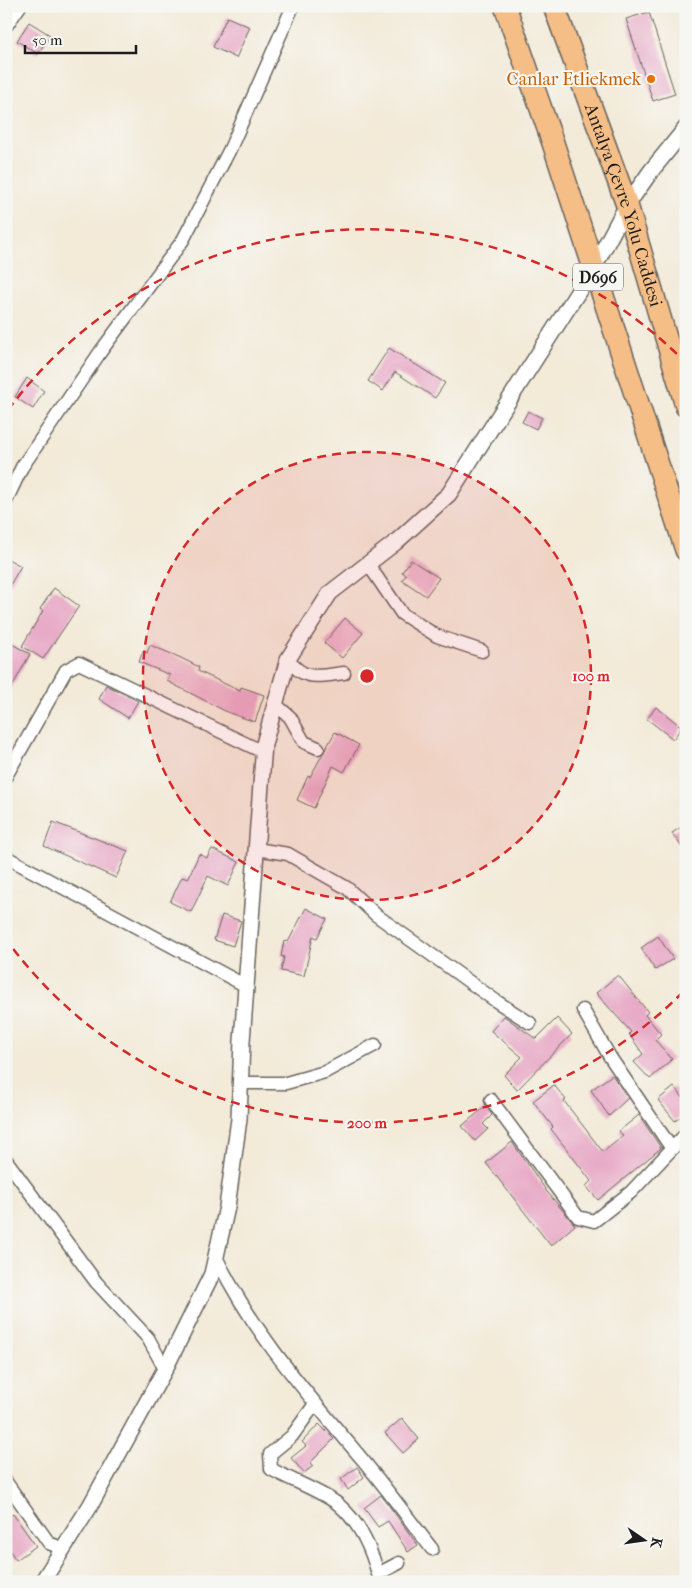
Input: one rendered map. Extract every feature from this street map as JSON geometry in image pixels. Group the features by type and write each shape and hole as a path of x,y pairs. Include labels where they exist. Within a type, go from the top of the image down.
{"highway":[{"name":"D696","path":"505,6 594,267 686,550"},
{"name":"Antalya Çevre Yolu Caddesi","path":"554,6 627,205 686,406"}],"street":[{"path":"6,26 20,6"},
{"path":"6,501 22,467 101,351 182,240 230,149 294,6"},
{"path":"42,1582 90,1506 165,1369 212,1274 227,1207 239,1119 246,986 263,752 288,658 330,593 396,542 449,494 594,267 627,205 651,170 686,128"},
{"path":"368,564 402,614 437,636 482,651"},
{"path":"288,658 296,670 312,677 344,674"},
{"path":"6,776 66,670 79,663 263,752"},
{"path":"275,704 290,717 304,742 318,748"},
{"path":"256,849 288,854 347,888 376,914 496,1001 530,1023"},
{"path":"6,857 246,986"},
{"path":"583,1010 610,1057 672,1149"},
{"path":"240,1083 286,1083 325,1072 376,1045"},
{"path":"491,1100 578,1217 594,1221 631,1192 686,1134"},
{"path":"6,1160 96,1282 148,1338 165,1369"},
{"path":"216,1257 236,1297 274,1354 362,1458 432,1548"},
{"path":"315,1404 292,1436 270,1454 271,1469 338,1504 355,1522 371,1548 378,1574 399,1563"},
{"path":"6,1482 49,1544 63,1549"}],"building":[{"path":"649,12 675,94 653,101 626,19"},
{"path":"227,17 250,27 236,58 213,47"},
{"path":"29,22 50,35 38,54 17,41"},
{"path":"389,348 445,383 435,398 395,372 383,391 368,381"},
{"path":"27,378 44,391 33,409 15,397"},
{"path":"528,411 542,418 536,429 522,422"},
{"path":"6,558 21,566 6,592"},
{"path":"411,560 439,578 426,596 402,580 406,575 402,572"},
{"path":"54,588 79,606 43,659 22,646 43,611 40,609"},
{"path":"345,618 363,633 342,658 324,643"},
{"path":"12,644 30,654 6,698 6,654"},
{"path":"150,645 199,667 198,671 240,691 241,687 264,695 255,722 227,712 167,681 170,675 139,662 143,651 147,653"},
{"path":"106,685 138,701 128,718 99,699"},
{"path":"656,707 682,727 673,739 647,719"},
{"path":"335,732 359,745 344,772 333,766 314,808 297,800 308,776 310,777"},
{"path":"53,822 128,851 116,878 44,846"},
{"path":"686,824 686,853 672,833"},
{"path":"212,849 239,862 228,886 208,876 191,912 170,902 182,877 188,879 199,854 207,858"},
{"path":"306,908 327,919 317,938 313,936 304,976 281,971 284,957 281,956 284,941 288,942"},
{"path":"222,915 241,921 233,946 214,940"},
{"path":"658,936 673,959 655,970 641,948"},
{"path":"618,975 648,1012 645,1015 661,1034 655,1040 672,1059 650,1079 634,1062 643,1054 629,1034 631,1032 596,993"},
{"path":"504,1016 536,1039 557,1018 572,1034 517,1090 504,1075 522,1057 491,1031"},
{"path":"612,1075 628,1098 609,1116 591,1090"},
{"path":"554,1085 603,1152 623,1136 619,1131 639,1115 661,1148 598,1200 586,1186 591,1181 551,1129 553,1127 533,1101"},
{"path":"674,1087 686,1101 686,1113 675,1121 658,1100"},
{"path":"486,1106 492,1115 483,1124 488,1129 475,1141 462,1126"},
{"path":"512,1142 548,1193 575,1225 551,1246 486,1163"},
{"path":"402,1418 419,1439 403,1453 385,1433"},
{"path":"319,1424 334,1439 310,1463 313,1466 304,1473 291,1458 306,1446 302,1442"},
{"path":"357,1467 364,1477 348,1490 341,1479"},
{"path":"381,1495 418,1545 408,1552 388,1521 378,1527 364,1508"},
{"path":"13,1514 36,1546 16,1560 6,1545 6,1519"}],"place":[{"name":"Canlar Etliekmek","path":"651,79"}]}
